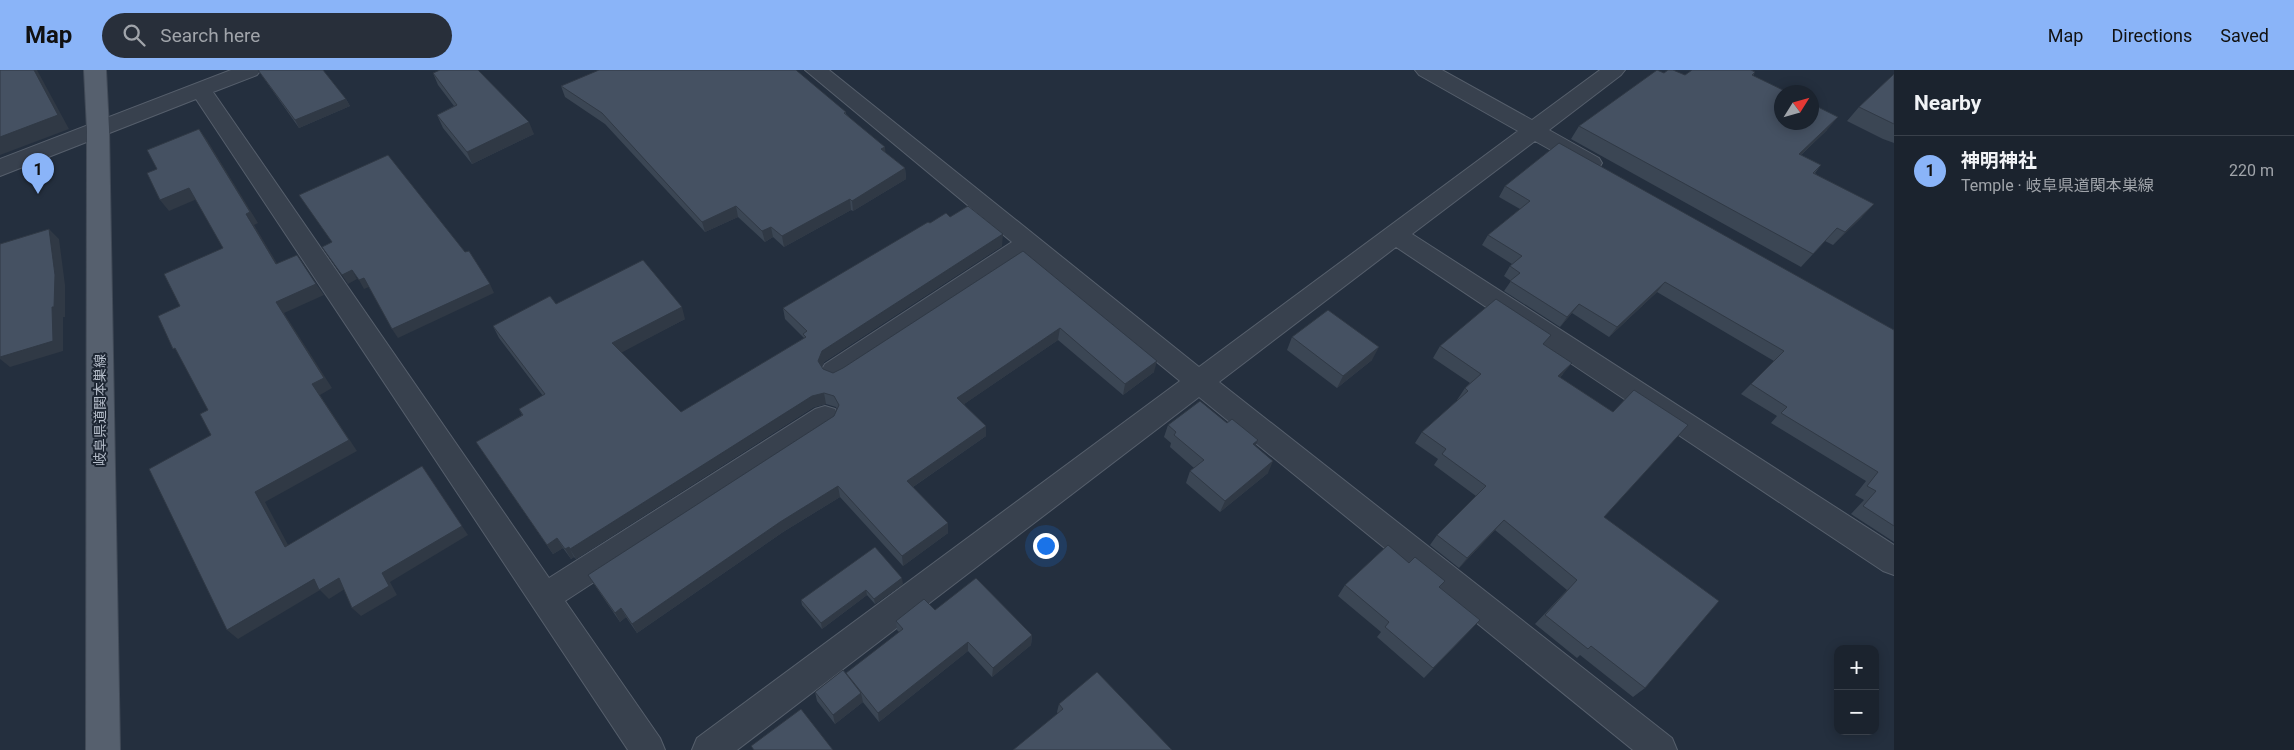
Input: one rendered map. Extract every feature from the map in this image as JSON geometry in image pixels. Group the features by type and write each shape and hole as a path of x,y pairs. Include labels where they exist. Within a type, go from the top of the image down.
{"main road":[{"name":"岐阜県道関本巣線","path":"95,70 98,129 103,750"}],"street":[{"path":"0,168 250,70"},
{"path":"816,70 1198,381 1660,750"},
{"path":"1426,70 1611,174"},
{"path":"709,750 1614,70"},
{"path":"200,90 648,750"},
{"path":"1394,234 1894,562"},
{"path":"834,371 1029,243"},
{"path":"545,597 825,417"}],"building":[{"path":"0,70 34,70 58,115 0,137"},
{"path":"258,70 323,70 346,99 295,120"},
{"path":"440,70 478,70 529,122 467,152 437,115 457,105 433,73"},
{"path":"599,70 796,70 885,147 881,149 905,168 852,201 850,199 782,236 771,227 762,231 736,206 702,222 602,113 561,86"},
{"path":"1657,70 1664,73 1668,70 1673,70 1685,75 1692,70 1751,70 1755,72 1752,75 1774,86 1774,130 1819,130 1819,108 1838,117 1799,154 1821,165 1813,173 1874,204 1845,232 1837,228 1813,254 1579,126"},
{"path":"1894,74 1894,124 1859,107"},
{"path":"199,129 250,212 246,214 276,264 297,255 316,284 276,302 324,378 312,384 349,440 255,492 285,547 422,466 462,526 382,573 389,586 352,608 339,578 319,590 314,579 227,630 149,469 211,435 200,414 208,410 175,348 173,349 158,316 180,306 164,274 223,248 189,188 160,200 147,173 157,169 147,150"},
{"path":"1559,143 1894,330 1894,526 1863,506 1876,491 1867,486 1878,472 1781,413 1787,407 1751,384 1784,351 1665,282 1617,327 1579,304 1567,317 1510,281 1520,273 1510,266 1522,256 1488,235 1530,201 1505,186"},
{"path":"388,155 465,252 469,251 490,284 392,329 364,278 359,280 352,270 342,275 322,247 332,242 299,195"},
{"path":"968,206 1003,234 822,351 818,361 823,369 833,373 843,368 1023,251 1157,361 1125,384 1060,328 957,398 986,426 907,481 948,523 902,556 838,486 780,522 632,624 621,608 615,613 588,575 834,416 839,405 834,396 824,393 812,396 570,549 569,547 565,549 557,538 547,545 476,442 523,415 519,409 545,394 493,326 550,296 556,304 643,260 682,307 612,343 681,412 806,337 803,334 807,331 783,308 928,222 930,223 946,213 950,217"},
{"path":"49,229 55,275 54,307 52,307 53,341 0,357 0,244"},
{"path":"1496,299 1551,335 1543,344 1572,363 1558,376 1613,412 1634,390 1688,425 1604,517 1719,601 1645,688 1591,646 1588,649 1545,615 1577,580 1504,520 1467,558 1437,535 1486,486 1442,454 1446,449 1422,432 1468,391 1465,388 1481,374 1440,346"},
{"path":"1328,310 1379,347 1343,376 1292,337"},
{"path":"1200,401 1227,423 1232,419 1258,440 1253,444 1273,461 1225,501 1190,471 1204,460 1174,435 1176,432 1168,425"},
{"path":"1388,545 1409,563 1415,557 1445,581 1439,587 1480,620 1433,668 1385,627 1389,622 1345,585"},
{"path":"875,547 902,578 874,599 866,590 821,623 801,600"},
{"path":"976,578 1032,635 993,668 968,642 878,713 846,673 903,629 896,621 924,599 935,610"},
{"path":"843,670 861,693 833,715 815,692"},
{"path":"1097,672 1172,750 1013,750 1063,709 1059,704"},
{"path":"801,709 833,750 754,750 751,746"}],"place":[{"name":"神明神社","path":"38,194"}]}
